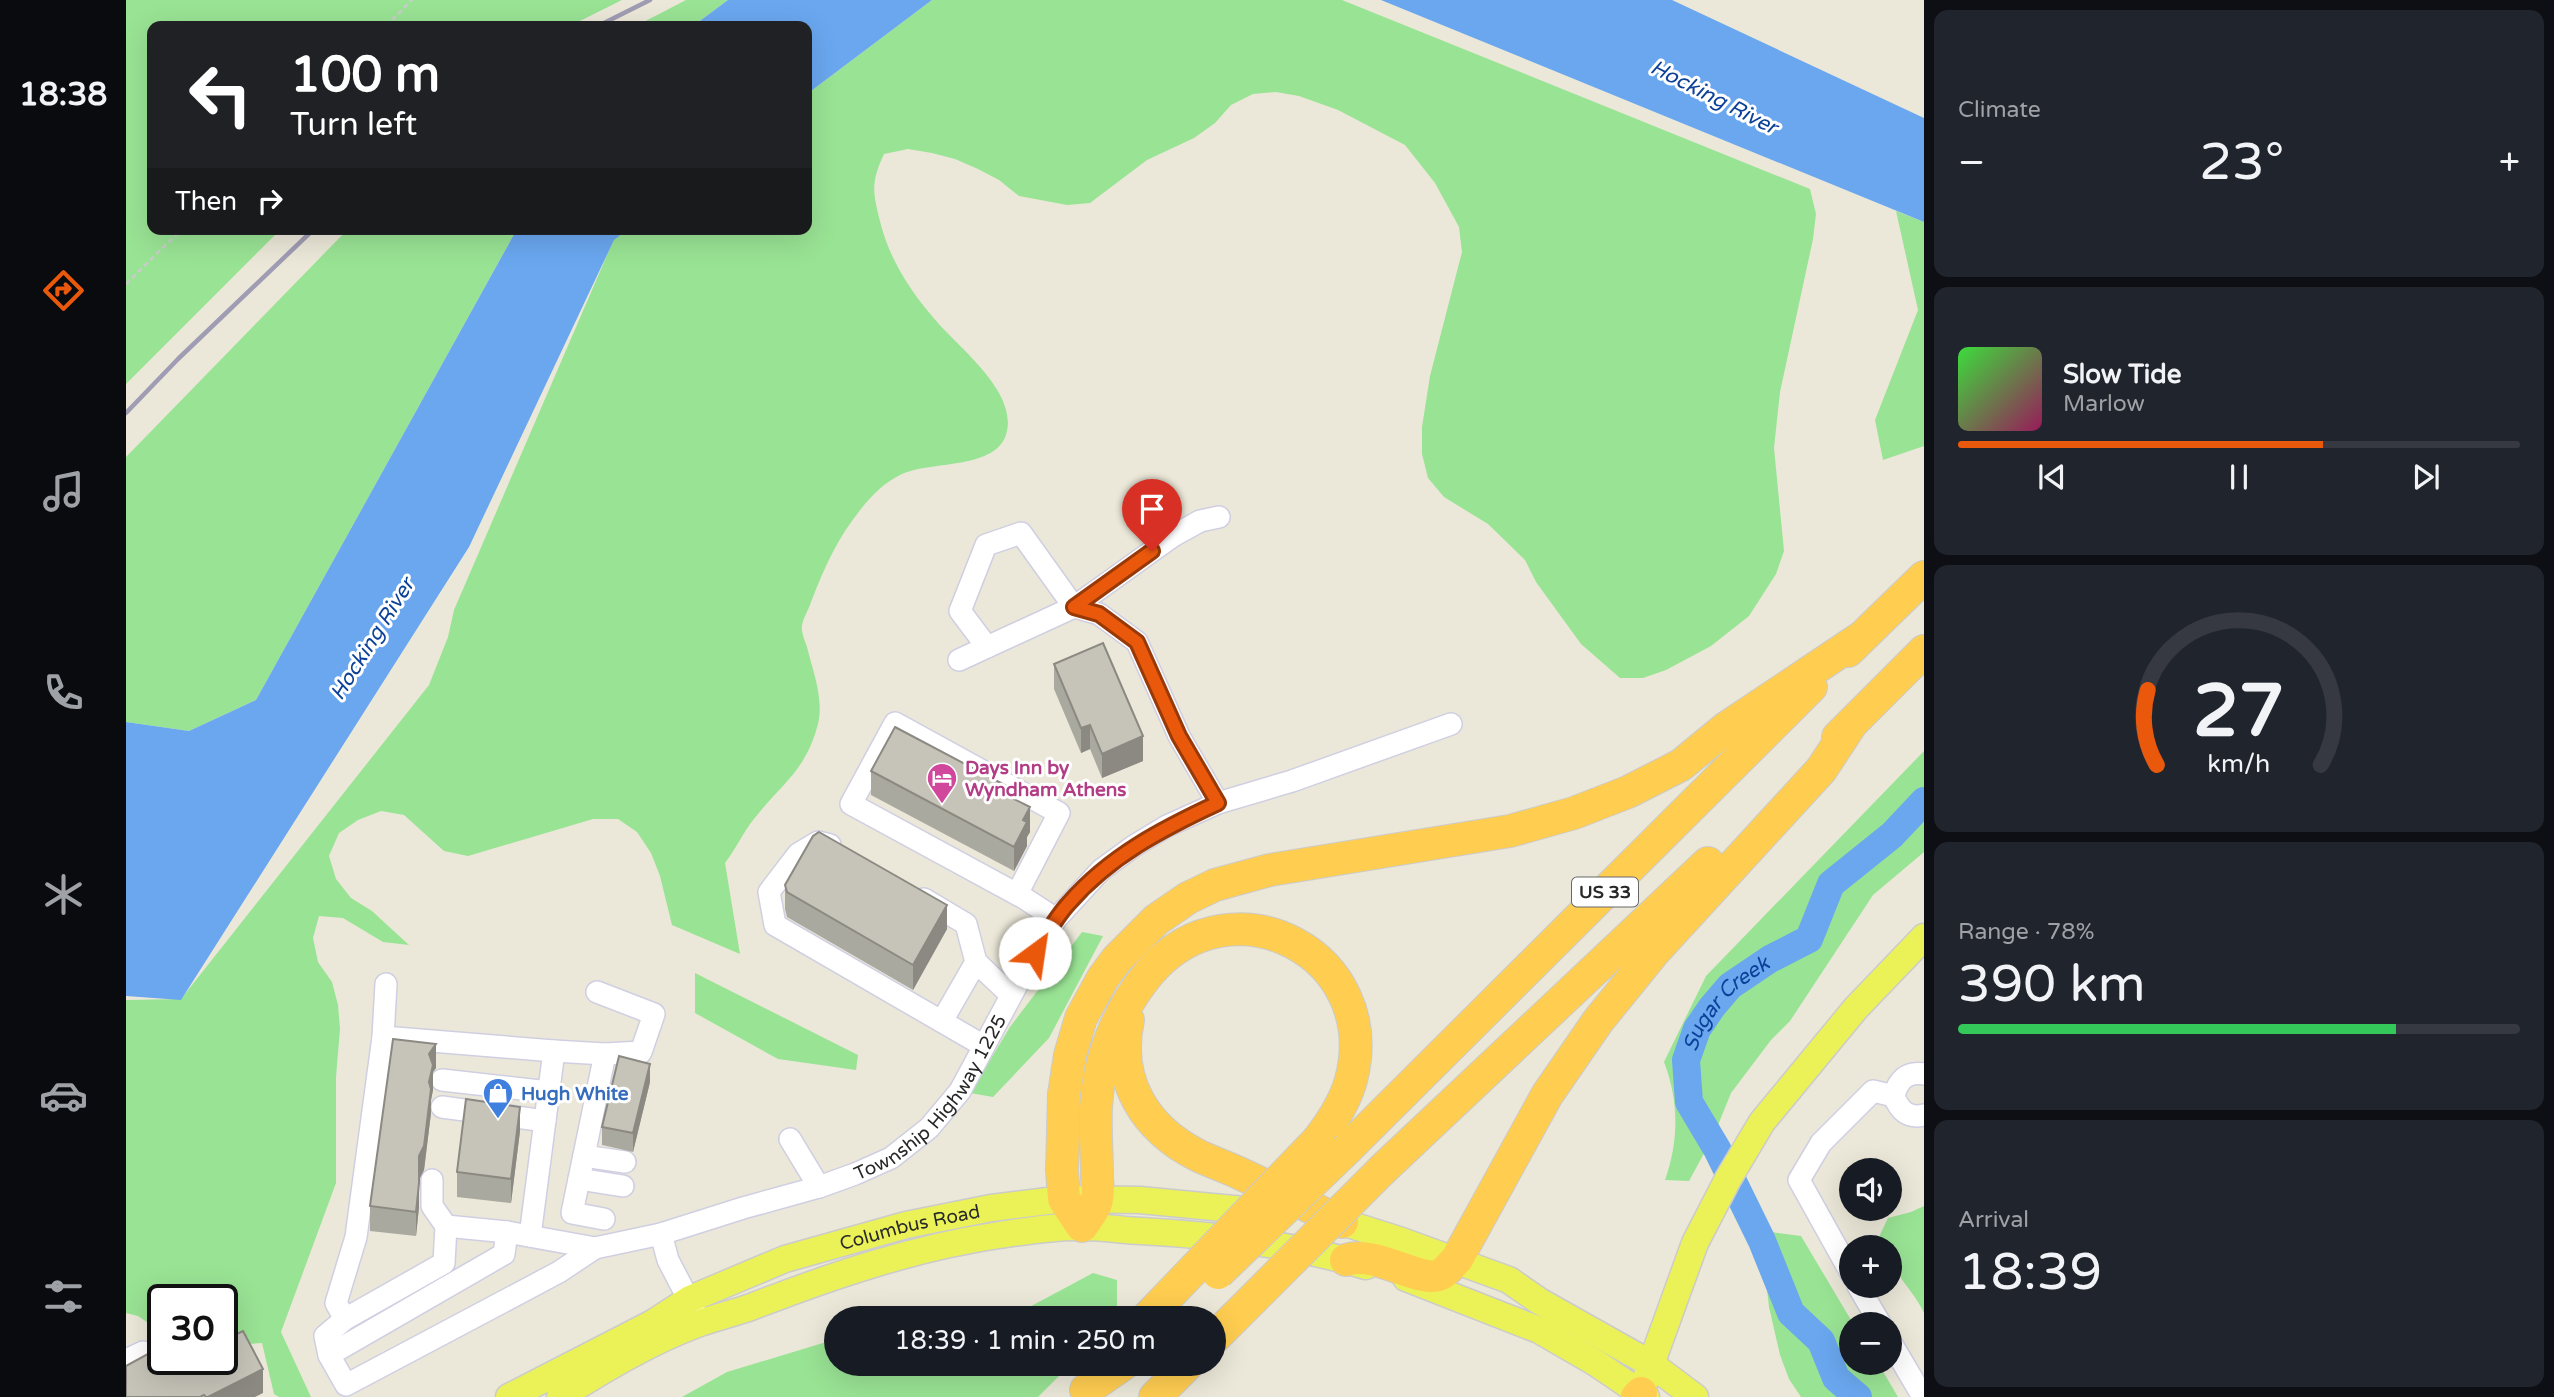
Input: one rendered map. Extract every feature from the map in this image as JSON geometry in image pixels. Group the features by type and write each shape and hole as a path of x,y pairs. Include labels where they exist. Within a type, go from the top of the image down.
{"highway":[{"name":"US 33","path":"1184,1306 1349,1148 1924,577"},
{"path":"1159,1306 1318,1140 1344,1100 1351,1081 1356,1048 1351,1012 1345,994 1336,978 1314,954 1278,935 1248,930 1206,935 1175,951 1156,966 1137,990 1111,1037 1098,1087 1090,1213 1064,1199 1064,1094 1074,1037 1090,999 1117,959 1156,920 1215,885 1270,870 1510,831 1574,813 1628,792 1681,765 1726,728 1862,637"},
{"name":"US 33","path":"1226,1327 1382,1169 1655,915 1924,651"},
{"path":"1346,1260 1356,1256 1366,1258 1431,1277 1444,1273 1457,1259 1547,1095 1598,1021 1654,952 1821,770 1852,723"},
{"path":"1137,990 1124,1037 1125,1058 1131,1090 1144,1113 1172,1138 1198,1155 1342,1222"},
{"path":"1082,1394 1096,1376"},
{"path":"1082,1394 1107,1376"},
{"path":"1155,1397 1176,1376"}],"main road":[{"path":"1644,1388 1695,1243 1728,1179 1762,1122 1856,1008 1924,937"},
{"name":"Columbus Road","path":"509,1397 653,1323 690,1299 785,1259 864,1235 932,1219 1064,1199"},
{"name":"Columbus Road","path":"560,1397 662,1340 809,1284 871,1264 1140,1200 1342,1222 1457,1259 1509,1280 1539,1301 1644,1388"},
{"path":"1090,1213 1346,1260 1415,1281 1521,1321 1644,1388 1695,1397"}],"street":[{"path":"959,660 1074,607 1173,536 1200,521 1219,517"},
{"path":"987,647 960,611 986,545 1021,533 1074,607 1099,614 1137,642 1179,736 1218,803"},
{"path":"1017,894 1059,813 895,723 851,804 1017,894 1056,919"},
{"name":"Township Highway 1225","path":"595,1248 661,1234 819,1187 891,1158 929,1128 960,1091 1011,995 1056,919 1101,870 1167,827 1218,803 1292,781 1451,724"},
{"path":"854,855 818,842 798,854 769,892 775,925 984,1046"},
{"path":"910,890 966,924 976,962 1011,995"},
{"path":"942,1021 976,962"},
{"path":"345,1319 336,1303 356,1237 383,1037 386,984"},
{"path":"383,1037 605,1054 641,1052 654,1014 597,992"},
{"path":"530,1236 554,1051"},
{"path":"604,1219 572,1213 605,1054"},
{"path":"1924,1074 1904,1077 1894,1096 1905,1114 1924,1115"},
{"path":"442,1080 549,1093"},
{"path":"1839,1252 1799,1180 1821,1143 1873,1091 1894,1096"},
{"path":"442,1107 545,1121"},
{"path":"790,1139 819,1187"},
{"path":"584,1156 625,1163"},
{"path":"579,1179 623,1186"},
{"path":"432,1180 432,1206 446,1226 444,1262 345,1319 325,1336 329,1355 346,1385 559,1272 595,1248"},
{"path":"446,1226 507,1232 595,1248"},
{"path":"329,1355 504,1254 507,1232"},
{"path":"661,1234 668,1260 701,1323"},
{"path":"1902,1361 1923,1397"}],"path":[{"path":"391,21 412,0"},
{"path":"126,284 176,235"}],"green space":[{"path":"126,0 622,0 580,21 147,21 147,235 275,235 126,384"},
{"path":"686,0 728,0 700,21 646,21"},
{"path":"932,0 1342,0 1810,189 1816,214 1813,239 1780,392 1774,448 1784,551 1776,574 1749,616 1711,646 1666,670 1643,678 1620,678 1581,644 1536,582 1525,560 1488,524 1444,497 1428,478 1422,454 1422,427 1430,376 1462,252 1459,227 1435,183 1405,145 1338,110 1299,96 1276,92 1253,94 1231,105 1215,123 1194,138 1147,160 1090,203 1067,205 1019,196 999,180 978,169 932,153 908,149 884,154 876,173 874,189 881,225 890,250 901,273 924,306 994,384 1007,415 1007,431 1001,444 991,453 977,459 913,470 889,482 861,509 832,553 802,626 820,705 813,740 800,765 750,824 725,863 740,954 672,925 660,876 651,853 637,832 618,819 593,819 468,856 444,851 404,815 381,811 358,820 339,833 329,856 336,879 351,898 372,911 409,945 383,942 343,918 319,916 313,938 318,962 332,982 340,1029 336,1077 336,1183 281,1332 311,1397 279,1397 274,1394 262,1343 238,1345 238,1284 147,1284 147,1322 126,1313 126,1000 181,999 429,685 448,637 454,610 614,239 620,235 812,235 812,90"},
{"path":"1896,211 1924,222 1924,446 1883,460 1875,420 1918,310"},
{"path":"342,235 514,235 256,700 189,731 126,722 126,457"},
{"path":"1924,751 1924,852 1873,895 1790,1021 1771,1040 1731,1093 1714,1135 1689,1181 1665,1180 1673,1151 1675,1106 1664,1062 1706,976"},
{"path":"1082,932 1103,936 1049,1038 993,1097 970,1093 1010,1027"},
{"path":"695,973 858,1055 856,1070 778,1059 695,1013"},
{"path":"1924,1206 1924,1313 1902,1279 1902,1235 1880,1235 1887,1221 1902,1221 1902,1214"},
{"path":"1771,1232 1801,1236 1846,1312 1839,1312 1839,1375 1885,1375 1898,1397 1801,1397 1789,1379 1780,1355 1769,1307 1763,1255"},
{"path":"1093,1273 1117,1280 1117,1306 1031,1306"},
{"path":"824,1343 824,1376 1059,1376 1038,1397 682,1397 727,1372"}],"water":[{"path":"728,0 932,0 812,90 812,21 700,21"},
{"name":"Hocking River","path":"1381,0 1672,0 1924,118 1924,222"},
{"name":"Hocking River","path":"514,235 620,235 614,240 469,547 181,1000 126,996 126,722 189,731 256,700"}],"building":[{"path":"1103,643 1143,736 1102,754 1090,725 1081,728 1054,664"},
{"path":"895,727 1018,792 1014,799 1030,807 1023,820 1027,822 1014,847 871,771"},
{"path":"819,832 947,905 913,965 787,892 785,885 813,836"},
{"path":"393,1039 436,1044 429,1054 433,1065 424,1146 419,1156 416,1212 370,1206"},
{"path":"619,1056 650,1064 633,1133 602,1127"},
{"path":"466,1099 520,1107 511,1179 457,1172"},
{"path":"243,1331 263,1369 208,1397 126,1397 126,1366 147,1354 147,1375 238,1375 238,1333"}],"waterway":[{"name":"Sugar Creek","path":"1858,1397 1836,1378 1821,1341 1791,1313 1762,1241 1717,1149 1689,1102 1686,1060 1697,1029 1730,986 1770,959 1809,939 1831,884 1892,835 1924,801"}],"railway":[{"path":"608,21 650,0"},
{"path":"126,413 178,359 308,235"}],"place":[{"name":"Days Inn by Wyndham Athens","path":"942,805"},
{"name":"Hugh White","path":"498,1120"}],"route":[{"path":"1035,953 1056,919 1101,870 1167,827 1218,803 1179,736 1137,642 1099,614 1074,607 1152,551"}]}
